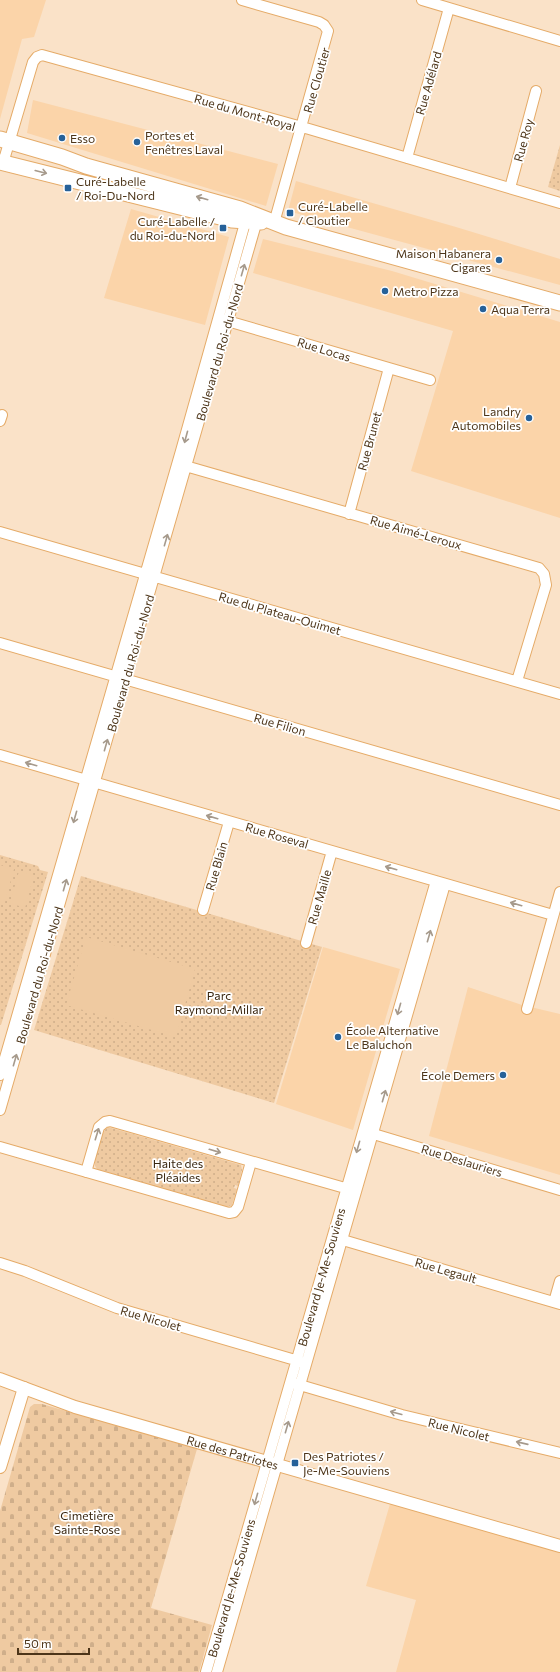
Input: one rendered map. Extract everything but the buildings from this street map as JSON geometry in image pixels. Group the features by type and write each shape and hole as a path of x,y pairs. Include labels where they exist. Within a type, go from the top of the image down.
{"main road":[{"path":"5,141 62,157 86,166 252,218 560,303"},
{"path":"2,162 232,220 252,218"}],"street":[{"name":"Rue Cloutier","path":"242,0 319,22 328,29 327,40 274,223"},
{"path":"422,0 560,41"},
{"name":"Rue Adélard","path":"407,158 449,8"},
{"name":"Rue du Mont-Royal","path":"2,162 5,141 33,62 37,57 42,55 302,127 560,203"},
{"name":"Rue Roy","path":"510,188 536,91"},
{"name":"Boulevard du Roi-du-Nord","path":"0,1110 3,1088 182,465 218,318 252,218"},
{"name":"Boulevard du Roi-du-Nord","path":"182,465 229,321 252,218"},
{"name":"Rue Locas","path":"218,318 430,380"},
{"name":"Rue Brunet","path":"350,514 389,368"},
{"name":"Rue Aimé-Leroux","path":"182,465 532,565 542,571 546,585 517,681"},
{"name":"Rue du Plateau-Ouimet","path":"0,532 560,694"},
{"name":"Rue Filion","path":"0,643 560,805"},
{"name":"Rue Roseval","path":"0,755 554,915"},
{"name":"Boulevard du Roi-du-Nord","path":"0,1075 91,781"},
{"name":"Rue Blain","path":"203,910 229,822"},
{"name":"Rue Maille","path":"306,943 332,852"},
{"name":"Boulevard Je-Me-Souviens","path":"206,1672 272,1463 440,883"},
{"path":"527,1009 560,892"},
{"path":"86,1172 99,1127 107,1121 351,1190"},
{"name":"Rue Deslauriers","path":"368,1132 560,1190"},
{"path":"0,1147 229,1213 234,1212 238,1207 251,1162"},
{"name":"Rue Legault","path":"337,1238 557,1303"},
{"name":"Rue Nicolet","path":"0,1263 25,1271 117,1308 301,1362"},
{"path":"557,1303 560,1281"},
{"name":"Rue des Patriotes","path":"0,1379 75,1407 560,1546"},
{"name":"Rue Nicolet","path":"295,1384 380,1409 560,1453"},
{"path":"0,1467 24,1388"},
{"name":"Boulevard Je-Me-Souviens","path":"217,1672 272,1463"}],"shaded area":[{"path":"0,0 46,0 34,37 22,39 0,119"},
{"path":"33,100 278,164 266,206 27,133"},
{"path":"296,181 456,227 560,259 560,285 288,211"},
{"path":"131,209 229,237 205,325 104,298"},
{"path":"263,239 392,271 560,322 560,518 411,471 453,331 253,273"},
{"name":"École Alternative Le Baluchon","path":"323,947 400,969 353,1130 276,1104"},
{"name":"École Demers","path":"468,987 522,1005 560,1014 560,1175 429,1136"},
{"path":"390,1504 560,1552 560,1672 396,1672 416,1600 366,1586"}],"green space":[{"path":"560,145 560,191 548,187"},
{"path":"0,855 38,866 40,870 48,872 1,1025 0,1025"},
{"path":"0,865 14,869 5,902 0,901"},
{"path":"19,871 34,875 25,908 10,903"},
{"name":"Parc Raymond-Millar","path":"81,876 322,947 274,1103 34,1030"},
{"path":"86,937 195,969 176,1037 66,1005"},
{"name":"Haite des Pléaides","path":"108,1127 241,1165 242,1170 238,1186 235,1185 234,1188 237,1189 232,1205 226,1207 97,1169 95,1162 97,1151 103,1133"},
{"name":"Cimetière Sainte-Rose","path":"34,1404 42,1404 197,1449 151,1608 212,1625 199,1672 0,1672 0,1511 30,1407"}],"place":[{"name":"Esso","path":"62,138"},
{"name":"Portes et Fenêtres Laval","path":"137,142"},
{"name":"Curé-Labelle / Roi-Du-Nord","path":"68,188"},
{"name":"Curé-Labelle / Cloutier","path":"290,213"},
{"name":"Curé-Labelle / du Roi-du-Nord","path":"223,228"},
{"name":"Maison Habanera Cigares","path":"499,260"},
{"name":"Metro Pizza","path":"385,291"},
{"name":"Aqua Terra","path":"483,309"},
{"name":"Landry Automobiles","path":"529,418"},
{"name":"École Alternative Le Baluchon","path":"338,1037"},
{"name":"École Demers","path":"503,1075"},
{"name":"Des Patriotes / Je-Me-Souviens","path":"295,1463"}]}
